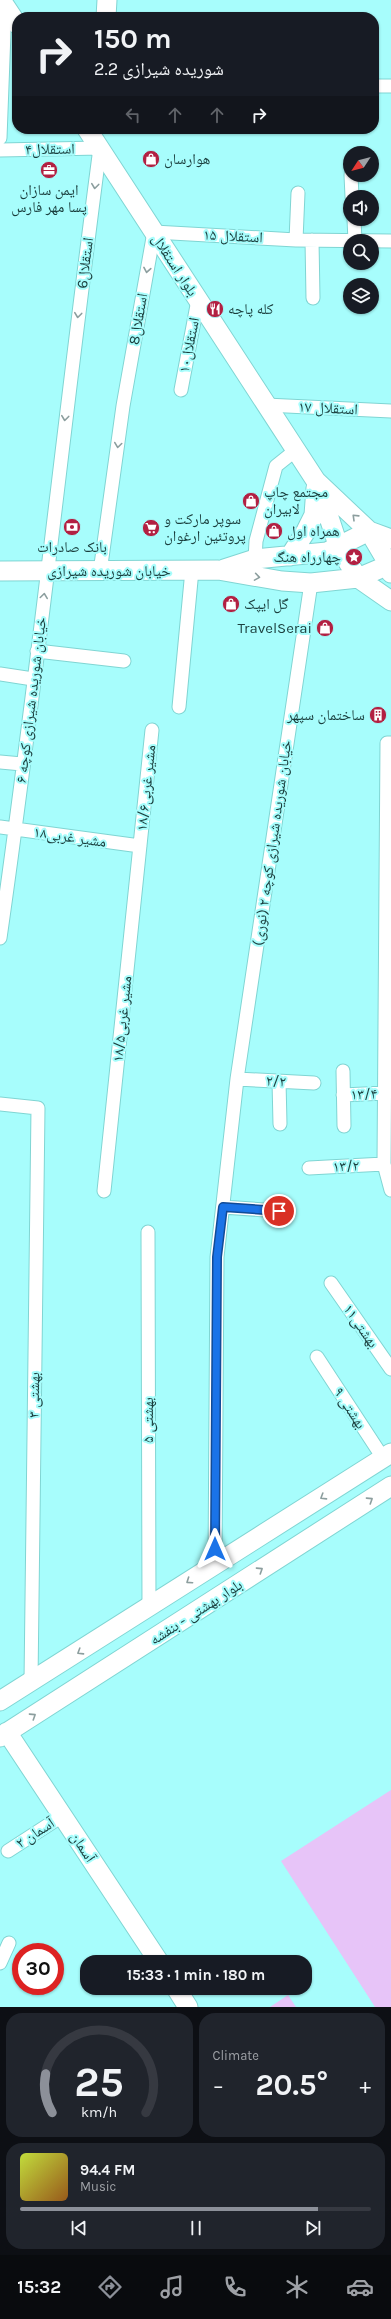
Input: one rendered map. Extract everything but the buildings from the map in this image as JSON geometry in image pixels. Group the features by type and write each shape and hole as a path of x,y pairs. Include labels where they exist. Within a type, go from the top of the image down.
{"main road":[{"path":"107,12 108,0"},
{"path":"3,3 12,16"},
{"name":"بلوار استقلال","path":"90,134 316,481 369,531 390,567"},
{"path":"290,556 314,515 316,481"},
{"name":"بلوار استقلال","path":"316,481 339,548 358,578 391,602"},
{"path":"369,531 391,539"},
{"name":"خیابان شوریده شیرازی","path":"218,570 255,560 327,552 339,548 369,531"},
{"name":"خیابان شوریده شیرازی","path":"0,571 100,572 218,570 282,581 311,583 358,578 390,567"},
{"name":"بلوار بهشتی - بنفشه","path":"0,1701 387,1456"},
{"name":"بلوار بهشتی - بنفشه","path":"4,1734 391,1486"},
{"path":"274,1527 290,1551"},
{"name":"آسمان","path":"4,1734 62,1816 154,1955"},
{"path":"180,1995 188,2007"}],"street":[{"path":"0,138 3,3"},
{"path":"379,86 391,86"},
{"name":"استقلال۴","path":"0,150 100,148"},
{"name":"استقلال6","path":"47,571 100,148"},
{"path":"296,240 298,193"},
{"name":"۱۵ استقلال","path":"154,232 296,240 343,240"},
{"name":"استقلال8","path":"100,572 123,406 154,232"},
{"path":"312,240 313,298"},
{"name":"۱۵ استقلال","path":"379,241 391,241"},
{"name":"استقلال۱۰","path":"181,390 198,300"},
{"name":"۱۷ استقلال","path":"266,405 391,411"},
{"path":"255,560 256,541 276,466 296,450"},
{"path":"179,707 192,570"},
{"name":"خیابان شوریده شیرازی کوچه ۶","path":"0,938 16,829 22,764 47,571"},
{"name":"خیابان شوریده شیرازی کوچه ۲ (نوری)","path":"215,1564 217,1257 237,1079 311,583"},
{"path":"37,651 124,661"},
{"path":"0,674 34,679"},
{"name":"۱۸/۶مشیر غربی","path":"140,846 152,730"},
{"path":"391,743 387,743 389,868 384,1164 391,1190"},
{"path":"0,762 22,764"},
{"name":"مشیر غربی۱۸","path":"0,827 140,846"},
{"name":"مشیر غربی۱۸/۵","path":"104,1191 140,846"},
{"path":"343,1071 344,1126"},
{"name":"۲/۲","path":"237,1079 314,1083"},
{"path":"279,1081 280,1124"},
{"name":"۱۳/۴","path":"343,1094 385,1093"},
{"name":"بهشتی ۳","path":"0,1104 38,1108 31,1682"},
{"name":"۱۳/۲","path":"309,1168 384,1164"},
{"path":"223,1207 279,1211"},
{"name":"بهشتی ۵","path":"148,1232 149,1608"},
{"name":"بهشتی۱۱","path":"331,1283 391,1369"},
{"name":"بهشتی ۹","path":"318,1357 387,1456"},
{"name":"۲ آسمان","path":"8,1851 62,1816"},
{"path":"0,1963 9,1943"}],"shaded area":[{"path":"391,1790 391,2007 375,2007 281,1861"},
{"path":"288,1995 296,2007 270,2007"}],"place":[{"name":"هوارسان","path":"151,159"},
{"name":"ایمن سازان پسا مهر فارس","path":"49,170"},
{"name":"کله پاچه","path":"215,309"},
{"name":"مجتمع چاپ لابيران","path":"251,501"},
{"name":"بانک صادرات","path":"72,527"},
{"name":"سوپر مارکت و پروتئین ارغوان","path":"151,528"},
{"name":"همراه اول","path":"274,531"},
{"name":"چهارراه هنگ","path":"354,557"},
{"name":"گل ایپک","path":"231,604"},
{"name":"TravelSerai","path":"325,628"},
{"name":"ساختمان سپهر","path":"378,715"}],"route":[{"path":"215,1549 217,1257 223,1207 279,1211"}]}
